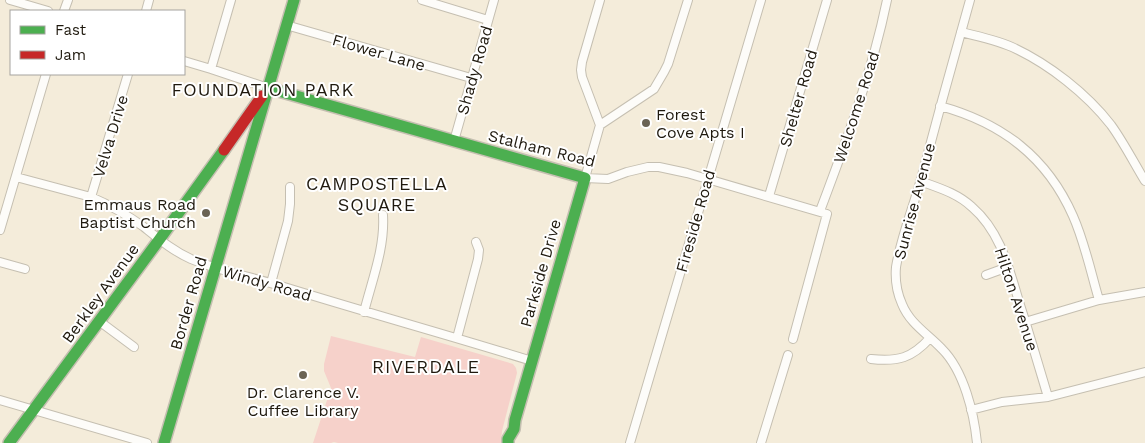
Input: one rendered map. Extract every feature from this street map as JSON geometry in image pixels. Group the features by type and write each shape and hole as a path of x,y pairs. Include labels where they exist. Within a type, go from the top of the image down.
{"street":[{"path":"10,0 45,10"},
{"path":"211,69 231,0"},
{"name":"Border Road","path":"164,443 294,0"},
{"path":"422,0 488,20"},
{"name":"Shady Road","path":"454,141 494,0"},
{"path":"600,0 581,70 600,125 654,89 668,64 688,0"},
{"name":"Fireside Road","path":"630,443 761,0"},
{"name":"Shelter Road","path":"769,196 826,0"},
{"name":"Welcome Road","path":"820,212 862,96 878,41 887,0"},
{"name":"Sunrise Avenue","path":"970,0 899,252 896,282 902,304 907,313 953,362 971,410 977,443"},
{"name":"Flower Lane","path":"286,25 471,78"},
{"path":"961,32 994,40 1012,47 1042,64 1075,88 1112,126 1145,182"},
{"name":"Stalham Road","path":"185,61 268,88 585,178 608,179 648,167 659,167 769,196 820,212"},
{"path":"0,230 46,75"},
{"name":"Velva Drive","path":"91,197 128,75"},
{"name":"Berkley Avenue","path":"9,443 159,240 268,88"},
{"path":"940,106 968,115 1005,134 1034,157 1045,170 1061,192 1073,216 1099,300"},
{"name":"Parkside Drive","path":"516,443 515,420 600,125"},
{"path":"239,128 249,131 254,137"},
{"name":"Windy Road","path":"16,177 91,197 122,212 159,240 183,255 215,268 532,361"},
{"name":"Hilton Avenue","path":"920,181 959,197 981,216 996,236 1026,322 1048,397"},
{"path":"271,283 288,221 290,187"},
{"path":"793,339 828,214 820,212"},
{"path":"364,312 383,241 383,215"},
{"path":"457,338 478,259 479,250 476,242"},
{"path":"0,262 25,269"},
{"path":"986,275 1008,267"},
{"path":"1026,322 1099,300 1144,292"},
{"path":"99,321 134,346"},
{"path":"871,359 897,360 920,349 930,338"},
{"path":"761,443 788,356"},
{"path":"971,410 1002,402 1048,397 1145,372"},
{"path":"0,400 147,443"},
{"name":"Parkside Drive","path":"508,443 508,439 514,429"}],"shaded area":[{"path":"331,336 415,357 421,337 513,364 517,373 502,431 501,443 313,443 331,388 324,371 324,364"}],"traffic: fast":[{"path":"164,443 294,0"},
{"path":"268,88 585,178 514,429 508,439 508,443"},
{"path":"9,443 224,150"}],"traffic: jam":[{"path":"224,150 262,96"}],"place":[{"name":"Forest Cove Apts I","path":"646,123"},
{"name":"Emmaus Road Baptist Church","path":"206,213"},
{"name":"Dr. Clarence V. Cuffee Library","path":"303,375"}],"district":[{"name":"FOUNDATION PARK","path":"263,90"},
{"name":"CAMPOSTELLA SQUARE","path":"377,194"},
{"name":"RIVERDALE","path":"426,367"}]}
